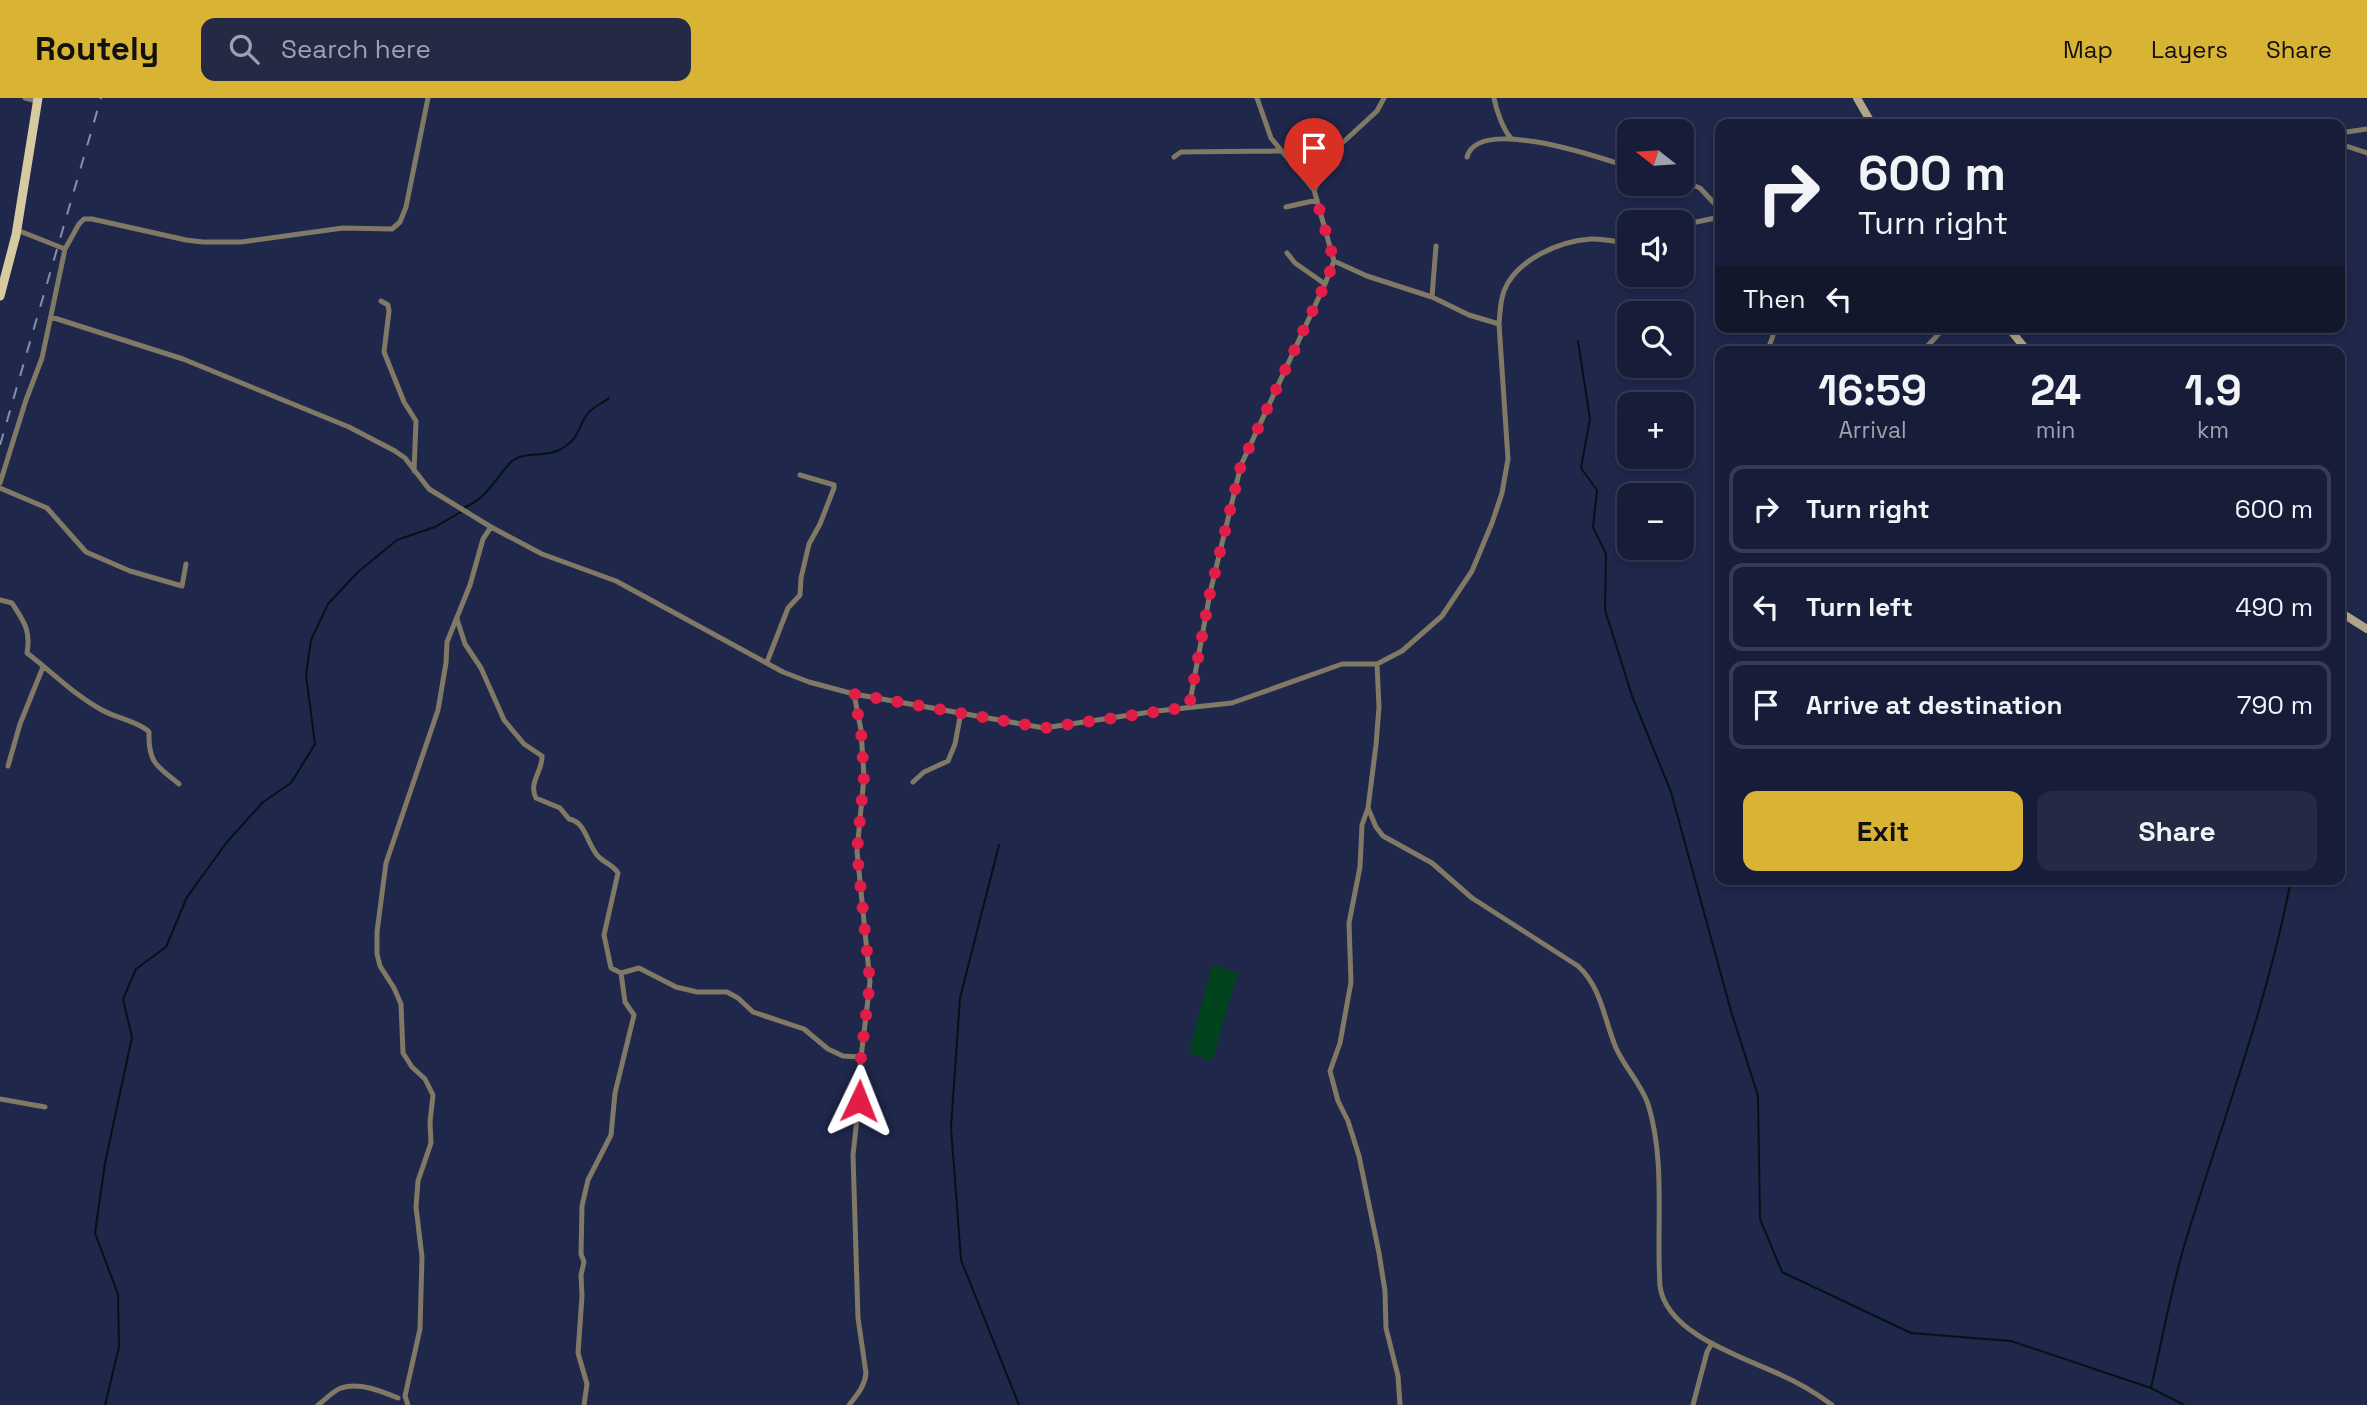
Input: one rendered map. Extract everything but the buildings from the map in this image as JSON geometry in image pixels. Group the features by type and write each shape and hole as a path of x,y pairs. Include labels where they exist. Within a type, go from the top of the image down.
{"main road":[{"path":"1857,98 1869,119"},
{"path":"0,296 17,230 38,100"},
{"path":"2345,615 2367,629"}],"street":[{"path":"25,98 38,100"},
{"path":"186,564 182,586 111,564 86,552 47,508 0,486 26,400 42,358 65,250 75,230 84,219 101,220 186,240 241,242 343,228 392,229 400,222 406,207 428,98"},
{"path":"1189,707 1200,638 1239,473 1334,261 1314,190 1271,138 1257,98"},
{"path":"1314,190 1339,146 1377,111 1384,98"},
{"path":"1494,98 1496,112 1502,118 1511,138"},
{"path":"2345,132 2367,129"},
{"path":"1467,157 1469,150 1478,143 1511,138 1585,153 1617,163"},
{"path":"2345,146 2367,153"},
{"path":"1174,157 1181,152 1282,151"},
{"path":"1694,186 1715,203"},
{"path":"1286,207 1317,200"},
{"path":"1694,222 1715,218"},
{"path":"17,230 65,250"},
{"path":"51,317 183,359 349,427 405,458 429,489 491,527 542,554 616,581 783,672 808,682 854,694 1044,728 1232,703 1342,664 1377,664 1402,651 1442,616 1472,571 1502,493 1507,459 1499,324 1505,288 1530,260 1566,244 1595,238 1617,241"},
{"path":"1432,297 1436,246"},
{"path":"1287,254 1295,263 1325,284"},
{"path":"1334,261 1367,276 1432,297 1469,315 1499,324"},
{"path":"381,300 388,305 389,310 385,356 404,402 416,421 414,471"},
{"path":"1928,346 1939,333"},
{"path":"767,662 788,608 800,595 809,544 834,491 834,485 800,475"},
{"path":"407,1405 405,1396 421,1329 422,1256 416,1207 418,1181 431,1143 433,1095 425,1079 412,1067 403,1053 401,1004 380,966 377,932 386,863 438,709 447,642 470,585 483,539 491,527"},
{"path":"0,600 12,603 25,623 30,637 27,653 84,699 147,730 149,754 153,761 179,785"},
{"path":"457,619 465,644 481,668 504,720 524,744 542,756 543,760 533,782 536,798 560,808 569,819 575,820 586,832 594,851 618,873 604,935 611,968 621,973 639,968 676,988 698,992 727,992 738,998 752,1012 804,1029 828,1049 850,1058 861,1057"},
{"path":"1377,664 1376,745 1368,808 1362,825 1360,867 1349,923 1350,987 1340,1043 1331,1071 1338,1101 1348,1121 1359,1156 1380,1253 1386,1328 1398,1376 1400,1405"},
{"path":"8,766 23,714 43,667"},
{"path":"849,1405 859,1393 866,1373 859,1318 853,1155 870,982 857,851 864,796 864,766 854,694"},
{"path":"913,782 925,772 948,761 955,744 961,712"},
{"path":"1368,808 1382,836 1432,863 1472,898 1566,957 1591,980 1617,1049 1649,1108 1657,1164 1661,1297 1677,1319 1713,1343 1803,1385 1832,1405"},
{"path":"584,1405 587,1384 578,1353 581,1275 584,1262 581,1254 582,1206 588,1180 611,1135 615,1093 634,1015 625,1002 621,973"},
{"path":"0,1098 45,1107"},
{"path":"1693,1405 1707,1352 1713,1343"},
{"path":"318,1405 340,1388 357,1386 372,1388 398,1398 407,1405"},
{"path":"398,1398 405,1396"}],"green space":[{"path":"1212,965 1238,972 1212,1061 1189,1053"}],"waterway":[{"path":"1578,341 1590,419 1581,468 1597,490 1593,527 1606,554 1605,610 1632,696 1671,792 1731,1011 1758,1096 1760,1219 1782,1272 1911,1333 2011,1341 2151,1388 2184,1405"},
{"path":"465,507 485,494 515,459 552,453 565,446 575,436 591,410 609,398"},
{"path":"105,1405 119,1347 118,1294 95,1233 105,1163 132,1037 123,999 136,969 166,947 187,897 227,842 263,802 291,783 315,744 306,675 311,640 328,604 358,572 397,540 435,527 461,512"},
{"path":"999,845 960,998 951,1127 961,1260 1019,1405"},
{"path":"2151,1388 2180,1261 2257,1018 2290,885"}],"railway":[{"path":"0,445 101,98"}],"route":[{"path":"859,1101 858,1083 870,982 857,851 864,777 861,730 854,694 1044,728 1189,707 1210,593 1241,465 1334,261 1314,190"}]}
